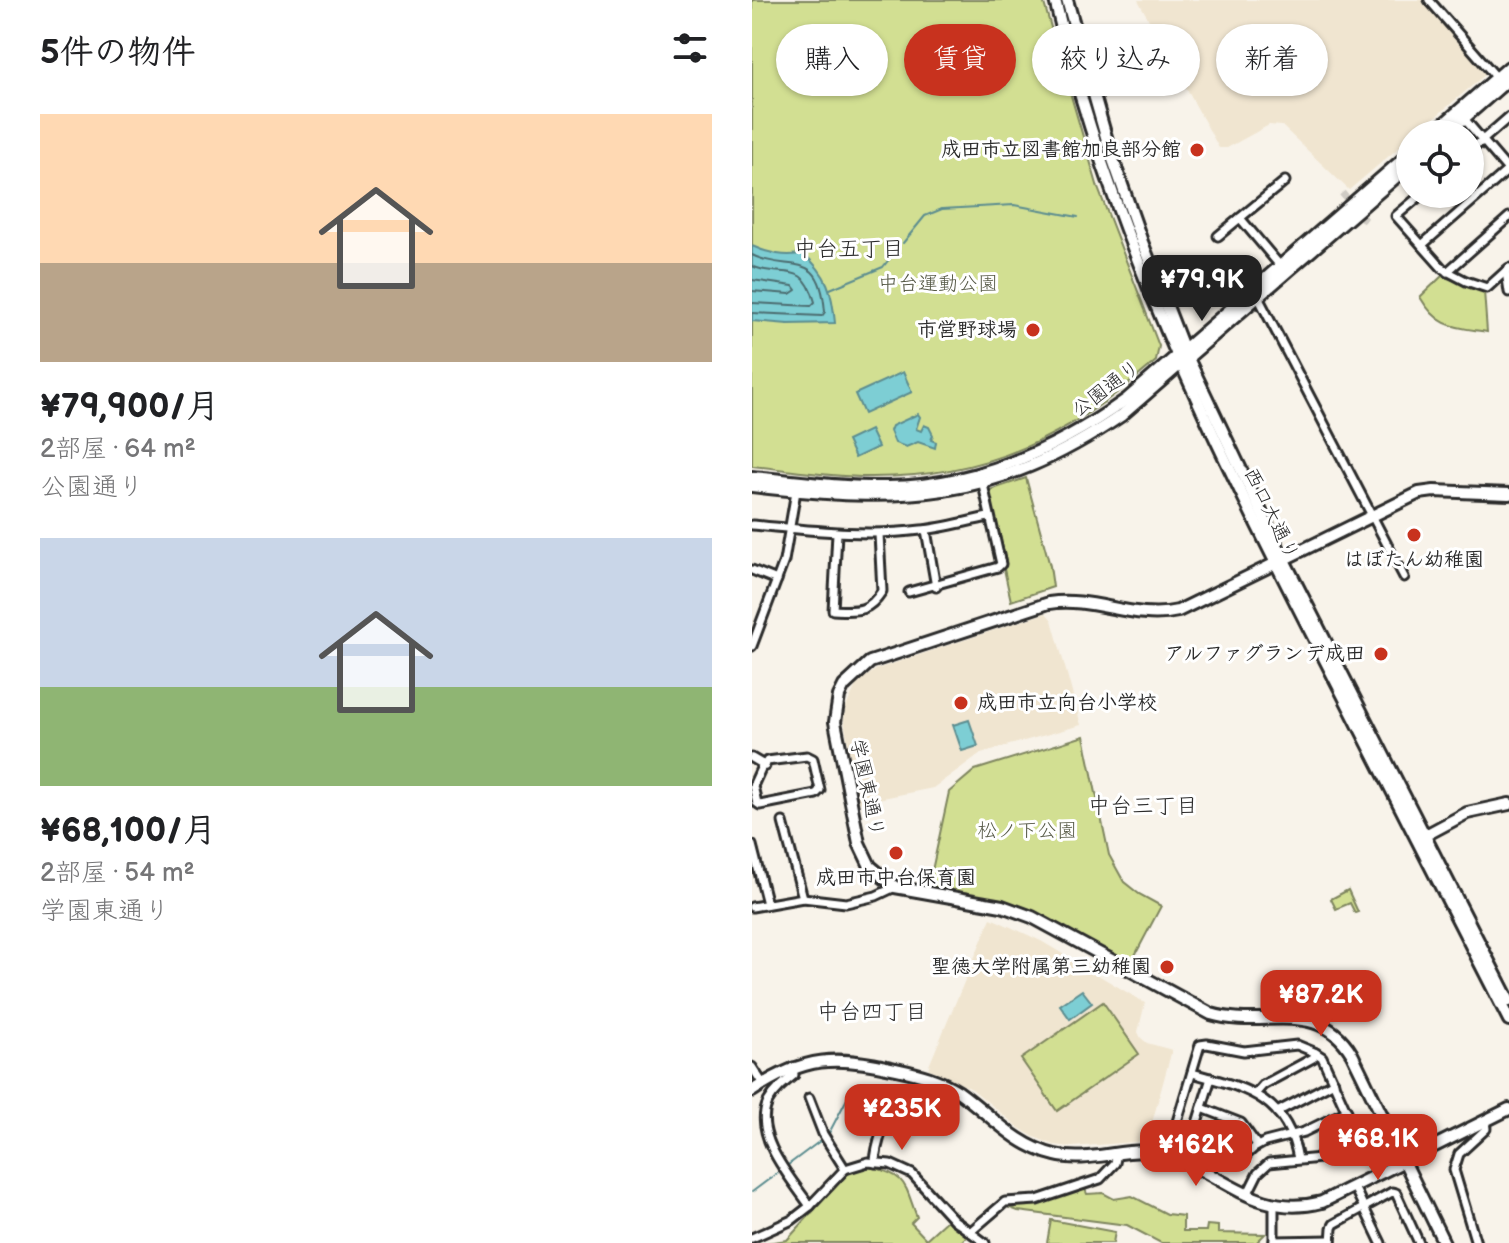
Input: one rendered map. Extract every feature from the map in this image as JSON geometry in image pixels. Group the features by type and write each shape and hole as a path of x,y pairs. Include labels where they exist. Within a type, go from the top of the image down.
{"street":[{"name":"西口大通り","path":"1055,0 1118,209 1156,308 1280,562 1509,1001"},
{"path":"1067,0 1110,151 1182,357"},
{"path":"1429,0 1497,78"},
{"path":"1457,120 1509,67"},
{"path":"1453,120 1509,79"},
{"path":"1461,115 1465,120"},
{"path":"1484,138 1509,117"},
{"path":"1422,245 1508,171 1484,142"},
{"name":"公園通り","path":"752,486 896,496 942,492 981,478 1078,433 1127,399 1258,297 1396,166"},
{"name":"公園通り","path":"1182,357 1396,177"},
{"path":"1218,236 1285,181"},
{"path":"1405,208 1396,216 1447,272 1487,288 1508,269"},
{"path":"1447,272 1509,217"},
{"path":"1240,218 1283,270"},
{"path":"1508,269 1509,292"},
{"path":"1258,297 1404,577"},
{"name":"公園通り","path":"752,477 891,487 981,478"},
{"path":"909,592 936,587 1001,564 981,478"},
{"path":"752,646 777,580 791,529 796,491"},
{"name":"学園東通り","path":"895,887 880,877 864,858 835,722 839,696 844,686 870,662 1049,603 1077,602 1143,615 1178,611 1419,493 1509,494"},
{"path":"752,525 879,534 926,530 989,517"},
{"path":"926,530 936,587"},
{"path":"837,533 833,610 854,611 864,610 882,591 879,534"},
{"path":"752,570 777,580"},
{"path":"752,616 762,620"},
{"path":"807,756 813,759 820,790 816,794 760,805 753,786 763,764 765,766 767,761 807,756"},
{"path":"752,758 765,766"},
{"path":"1421,837 1467,813 1509,804"},
{"path":"783,822 803,898"},
{"name":"西口大通り","path":"1421,837 1509,1020"},
{"path":"752,845 767,904"},
{"path":"752,907 803,898 846,903 876,896 895,887 1002,906 1032,917 1211,1014 1238,1020 1299,1018 1324,1025 1344,1041 1352,1054 1444,1243"},
{"path":"1167,1155 1202,1044 1244,1051 1297,1045 1316,1053 1322,1057 1359,1135 1357,1141 1321,1158 1275,1162 1264,1166 1247,1195"},
{"path":"1256,1093 1263,1085 1313,1058 1316,1053"},
{"path":"752,1091 793,1067 812,1062 849,1060 929,1077 961,1094 1007,1132 1034,1148 1067,1157 1140,1151 1167,1155 1274,1205 1313,1204 1354,1187 1509,1109"},
{"path":"752,1067 763,1084"},
{"path":"793,1067 794,1075 769,1099 763,1114 763,1125 768,1143 810,1206"},
{"path":"1192,1073 1256,1093 1277,1112 1291,1136 1298,1159"},
{"path":"1211,1078 1194,1132 1196,1138 1241,1160 1257,1145 1291,1136 1347,1111"},
{"path":"1277,1112 1334,1082"},
{"path":"809,1098 823,1134 845,1169"},
{"path":"1202,1108 1241,1123 1257,1145"},
{"path":"875,1163 875,1149 881,1141 888,1110"},
{"path":"1476,1243 1454,1170 1459,1154 1486,1129 1485,1121"},
{"path":"970,1232 1005,1202 1037,1200 1100,1179 1115,1163 1117,1153"},
{"path":"752,1238 782,1226 810,1206 845,1169 862,1163 875,1163 890,1164 912,1174 939,1205 985,1243"},
{"path":"1354,1187 1381,1243"},
{"path":"1274,1205 1274,1242 1331,1242 1334,1224 1392,1192 1396,1193 1419,1243"}],"shaded area":[{"path":"1138,0 1423,0 1486,74 1432,120 1396,120 1396,150 1349,190 1282,126 1269,125 1227,148 1219,148 1191,96 1200,96 1200,24 1151,24"},
{"name":"成田市立向台小学校","path":"1046,613 1052,620 1081,725 981,753 933,788 858,803 844,720 845,709 857,683 877,669"},
{"path":"991,918 1041,941 1145,1003 1138,1032 1141,1038 1147,1043 1172,1050 1147,1141 1072,1147 1054,1145 1019,1128 972,1089 928,1068"}],"green space":[{"name":"中台運動公園","path":"752,0 1043,0 1050,24 1032,24 1032,96 1071,96 1098,188 1159,346 1156,361 1091,411 1058,431 988,461 951,470 868,477 752,466"},
{"path":"1442,276 1484,291 1487,332 1448,324 1433,315 1420,297"},
{"path":"1026,478 1053,587 1011,601 987,491"},
{"name":"松ノ下公園","path":"1084,736 1109,855 1124,882 1161,906 1131,963 1042,917 1001,901 928,889 949,792 975,770"},
{"path":"1348,890 1358,912 1355,913 1350,903 1336,909 1331,899"},
{"path":"1103,1002 1139,1054 1057,1111 1021,1059"},
{"path":"871,1167 892,1174 903,1183 917,1217 911,1223 926,1239 948,1219 967,1236 960,1243 766,1243 787,1240 846,1175 856,1169"},
{"path":"1085,1189 1087,1194 1103,1193 1114,1199 1132,1196 1167,1214 1183,1216 1183,1231 1206,1231 1207,1225 1218,1226 1218,1233 1265,1234 1256,1243 1161,1243 1127,1225 1018,1211 1005,1206 1041,1203"},
{"path":"1051,1220 1115,1232 1113,1243 1047,1243"}],"water":[{"path":"752,246 777,254 803,253 827,284 835,323 752,321"},
{"path":"903,372 912,392 864,414 855,394"},
{"path":"918,414 916,429 921,431 924,425 929,427 933,435 931,440 936,442 935,448 918,442 906,447 895,443 890,431 892,426"},
{"path":"870,430 878,447 855,458 847,441"},
{"path":"969,720 978,746 962,751 953,725"},
{"path":"1082,990 1092,1003 1070,1019 1060,1005"}],"waterway":[{"path":"903,243 925,216 942,209 1014,205 1078,217"},
{"path":"830,289 883,267 898,248"},
{"path":"752,1192 828,1135 850,1093 857,1087 905,1095 950,1116"}],"tunnel":[{"path":"1342,193 1365,221"}],"place":[{"name":"成田市立図書館加良部分館","path":"1197,150"},
{"name":"市営野球場","path":"1033,330"},
{"name":"はぼたん幼稚園","path":"1414,535"},
{"name":"アルファグランデ成田","path":"1381,654"},
{"name":"成田市立向台小学校","path":"961,703"},
{"name":"成田市中台保育園","path":"896,853"},
{"name":"聖徳大学附属第三幼稚園","path":"1167,967"}],"district":[{"name":"中台五丁目","path":"849,249"},
{"name":"中台三丁目","path":"1143,806"},
{"name":"中台四丁目","path":"872,1012"}]}
